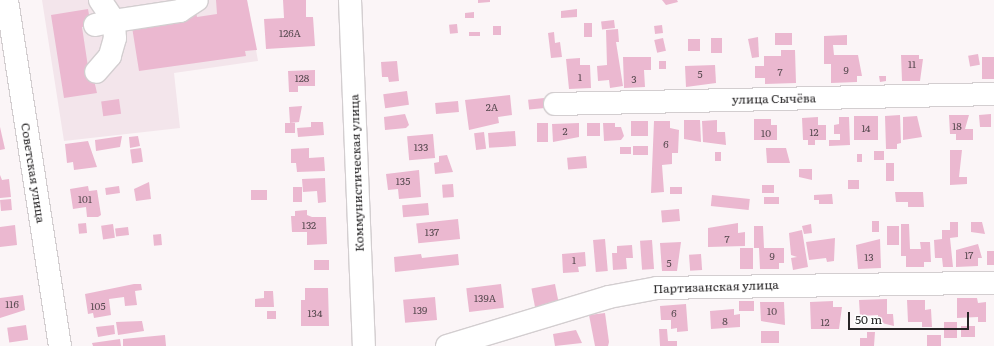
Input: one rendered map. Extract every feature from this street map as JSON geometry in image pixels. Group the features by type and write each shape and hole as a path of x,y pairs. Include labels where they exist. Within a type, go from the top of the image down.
{"street":[{"name":"Советская улица","path":"7,0 60,346"},
{"path":"96,72 114,46 104,23 100,0"},
{"path":"104,23 180,11 196,0"},
{"name":"Коммунистическая улица","path":"350,0 364,346"},
{"name":"улица Сычёва","path":"555,104 994,94"},
{"name":"Партизанская улица","path":"446,346 609,298 657,288 994,283"}],"shaded area":[{"path":"42,0 247,0 258,61 174,73 180,128 64,141"}],"building":[{"path":"216,0 247,0 257,50 245,51 246,56 139,71 132,27 196,11 197,17 217,14"},
{"path":"283,0 306,0 306,17 313,17 315,46 266,49 264,19 284,18"},
{"path":"478,0 490,0 490,2 478,3"},
{"path":"662,0 677,0 678,2 666,5"},
{"path":"88,9 91,26 82,27 90,80 94,80 97,93 64,98 51,15"},
{"path":"577,9 577,17 561,18 561,11"},
{"path":"474,12 474,18 465,18 465,13"},
{"path":"614,20 615,28 602,30 601,22"},
{"path":"584,23 592,23 592,37 584,37"},
{"path":"457,24 458,33 450,34 449,25"},
{"path":"662,25 663,33 655,34 654,26"},
{"path":"493,26 501,26 501,35 493,35"},
{"path":"618,29 619,42 616,42 623,86 610,88 609,80 598,81 597,66 607,65 606,30"},
{"path":"469,32 480,32 480,36 469,36"},
{"path":"554,32 555,43 560,42 562,57 551,58 548,33"},
{"path":"775,33 792,33 792,45 775,45"},
{"path":"847,35 847,45 833,45 834,55 858,55 862,76 857,76 857,82 831,83 831,64 824,64 824,36"},
{"path":"758,37 759,57 752,58 748,39"},
{"path":"663,38 666,51 657,53 654,40"},
{"path":"711,38 722,38 722,53 711,53"},
{"path":"688,39 700,39 700,51 688,51"},
{"path":"781,50 795,50 796,83 765,84 765,78 755,78 755,66 764,66 764,56 781,56"},
{"path":"978,54 980,65 970,67 968,56"},
{"path":"901,55 919,55 919,59 923,59 920,81 902,81"},
{"path":"623,57 651,57 651,70 644,70 645,87 624,88"},
{"path":"982,57 994,57 994,79 982,79"},
{"path":"580,58 580,65 590,65 591,88 569,89 566,59"},
{"path":"397,61 399,81 389,82 388,77 382,77 381,62"},
{"path":"659,61 666,61 666,69 659,69"},
{"path":"715,65 716,83 686,87 685,66"},
{"path":"315,70 315,86 298,86 298,92 289,92 288,71"},
{"path":"879,76 886,76 886,81 880,82"},
{"path":"407,91 409,105 385,108 383,94"},
{"path":"510,95 512,115 498,117 499,123 469,130 465,100"},
{"path":"544,98 545,108 529,110 528,100"},
{"path":"119,99 121,114 103,116 101,102"},
{"path":"458,101 459,112 436,114 435,103"},
{"path":"302,106 299,122 290,123 289,107"},
{"path":"405,114 409,125 406,128 385,130 384,117"},
{"path":"991,114 991,127 980,127 979,115"},
{"path":"900,115 901,143 897,144 897,149 886,149 885,116"},
{"path":"949,115 969,115 965,129 973,129 973,140 956,140 956,134 950,134"},
{"path":"854,116 878,116 878,140 854,140"},
{"path":"917,116 922,137 903,140 903,117"},
{"path":"818,117 818,125 826,125 826,140 815,140 815,145 808,145 808,140 803,140 802,118"},
{"path":"839,117 849,117 850,145 829,146 829,140 840,140 840,134 834,134 834,125 839,124"},
{"path":"754,119 771,119 771,125 777,125 777,140 754,140"},
{"path":"684,120 700,120 701,142 684,139"},
{"path":"717,120 717,132 725,132 726,145 703,142 702,121"},
{"path":"631,121 648,121 648,136 631,136"},
{"path":"654,121 670,121 670,128 679,130 678,153 672,153 672,164 662,165 664,192 651,193"},
{"path":"311,122 323,122 324,135 298,137 297,128 311,127"},
{"path":"285,123 295,123 295,133 285,133"},
{"path":"537,123 548,123 548,142 537,142"},
{"path":"579,123 579,137 553,142 552,124"},
{"path":"587,123 600,123 600,136 587,136"},
{"path":"603,123 615,123 615,127 621,127 624,136 621,140 604,141"},
{"path":"0,127 5,149 0,150"},
{"path":"515,131 516,146 489,148 488,133"},
{"path":"484,132 486,149 476,150 474,133"},
{"path":"433,134 435,158 409,160 407,136"},
{"path":"122,136 120,147 96,151 95,140"},
{"path":"138,136 140,146 130,148 129,137"},
{"path":"88,141 97,167 74,170 73,162 67,163 65,144"},
{"path":"633,146 648,146 648,155 633,155"},
{"path":"620,147 631,147 631,154 620,154"},
{"path":"141,148 143,162 132,163 130,150"},
{"path":"309,148 309,158 324,157 325,171 297,172 296,163 291,163 291,149"},
{"path":"766,148 786,148 790,163 767,163"},
{"path":"950,150 962,150 959,177 967,177 967,184 950,185"},
{"path":"874,151 884,151 884,160 874,160"},
{"path":"715,152 721,152 721,161 715,161"},
{"path":"857,154 862,154 862,162 857,162"},
{"path":"447,155 453,172 435,174 434,163 439,162 439,156"},
{"path":"586,156 587,168 568,170 567,158"},
{"path":"886,163 894,163 894,181 886,181"},
{"path":"799,169 812,169 812,180 799,177"},
{"path":"419,170 421,197 399,199 398,189 388,190 386,174"},
{"path":"0,175 2,180 9,179 11,197 0,198"},
{"path":"325,178 326,202 318,203 317,191 303,192 302,179"},
{"path":"848,180 859,180 859,189 848,189"},
{"path":"149,182 151,199 136,201 134,189"},
{"path":"453,184 454,197 443,198 442,185"},
{"path":"762,185 774,185 774,193 762,193"},
{"path":"88,186 89,191 97,190 101,215 98,217 87,217 86,207 73,209 70,189"},
{"path":"119,186 120,193 106,195 105,188"},
{"path":"293,187 302,187 302,202 293,202"},
{"path":"670,187 682,187 682,194 670,194"},
{"path":"251,190 267,190 267,200 251,200"},
{"path":"895,192 923,192 924,207 908,207 908,202 896,202"},
{"path":"832,194 833,204 819,204 819,200 814,200 814,195"},
{"path":"712,195 750,199 749,210 711,206"},
{"path":"764,197 779,197 779,204 764,204"},
{"path":"11,199 12,210 1,211 0,200"},
{"path":"428,203 429,215 403,217 402,205"},
{"path":"679,209 680,221 662,223 661,211"},
{"path":"307,210 307,215 312,217 326,217 327,244 307,245 307,232 292,232 291,216 295,216 295,211"},
{"path":"458,219 460,239 418,243 416,223"},
{"path":"872,221 879,221 879,232 872,232"},
{"path":"950,222 958,222 958,237 950,238 953,267 943,267 942,258 935,258 934,240 942,239 942,230 950,230"},
{"path":"971,222 982,222 985,234 971,232"},
{"path":"86,223 87,233 79,234 78,224"},
{"path":"738,223 738,233 745,232 745,246 708,247 708,228"},
{"path":"113,224 115,238 103,240 101,226"},
{"path":"811,224 812,233 804,234 802,226"},
{"path":"901,224 909,224 910,249 921,249 920,242 930,242 931,262 924,262 924,267 906,267 906,256 901,256"},
{"path":"15,225 17,245 0,247 0,227"},
{"path":"754,226 763,226 764,248 784,248 784,263 779,263 779,269 760,269 759,248 754,248"},
{"path":"887,226 899,226 899,245 887,245"},
{"path":"128,227 129,235 116,237 115,229"},
{"path":"802,230 808,267 793,270 791,258 797,257 791,255 789,233"},
{"path":"161,234 162,245 154,246 153,235"},
{"path":"835,238 834,261 827,262 826,258 809,260 806,242"},
{"path":"605,239 608,271 596,272 593,240"},
{"path":"880,239 881,268 858,269 856,245"},
{"path":"652,240 654,269 642,270 640,241"},
{"path":"681,242 677,271 662,271 660,243"},
{"path":"978,244 982,258 978,258 978,266 956,267 956,250"},
{"path":"632,245 633,258 626,258 627,269 613,270 612,253 617,253 617,246"},
{"path":"740,248 753,248 753,269 740,269"},
{"path":"987,251 994,251 994,265 987,265"},
{"path":"585,252 586,266 578,267 579,272 563,273 562,254"},
{"path":"421,254 422,258 458,254 459,265 395,272 394,257"},
{"path":"701,254 702,270 690,271 689,255"},
{"path":"314,260 329,260 329,270 314,270"},
{"path":"134,284 141,284 142,290 135,291 137,305 125,306 124,297 109,299 111,315 94,318 93,313 88,314 85,294"},
{"path":"501,284 504,308 469,312 466,288"},
{"path":"555,284 559,305 535,309 531,289"},
{"path":"305,288 328,288 329,326 301,326 301,300 305,300"},
{"path":"264,291 273,291 274,307 255,307 255,299 264,298"},
{"path":"23,295 25,310 0,318 0,298"},
{"path":"435,297 437,320 405,323 403,300"},
{"path":"957,298 977,298 978,303 986,302 986,322 978,322 978,317 957,318"},
{"path":"887,299 887,314 893,314 894,326 878,322 878,315 860,316 859,300"},
{"path":"907,300 925,300 925,310 931,309 932,327 922,327 922,322 908,322"},
{"path":"739,301 754,301 754,311 739,311"},
{"path":"833,301 833,307 842,307 839,329 811,329 810,302"},
{"path":"760,302 784,302 785,325 761,321"},
{"path":"686,304 688,331 677,332 677,328 671,329 671,320 661,320 660,306"},
{"path":"734,309 734,315 740,314 740,327 711,329 710,311"},
{"path":"267,311 276,311 276,319 267,319"},
{"path":"605,313 609,342 608,346 595,346 589,315"},
{"path":"142,321 144,331 118,335 116,322"},
{"path":"944,322 957,322 957,338 944,338"},
{"path":"26,325 28,340 9,342 7,328"},
{"path":"114,325 115,334 98,337 96,327"},
{"path":"961,326 975,326 975,337 961,337"},
{"path":"659,329 667,329 668,341 677,341 677,346 660,346"},
{"path":"576,330 582,343 555,346 553,334"},
{"path":"761,331 779,331 779,343 761,343"},
{"path":"867,332 875,332 874,346 860,346 860,338 867,338"},
{"path":"165,335 166,346 123,346 123,339"},
{"path":"927,335 941,335 941,346 927,346"},
{"path":"120,339 121,346 93,346 92,343"}]}
